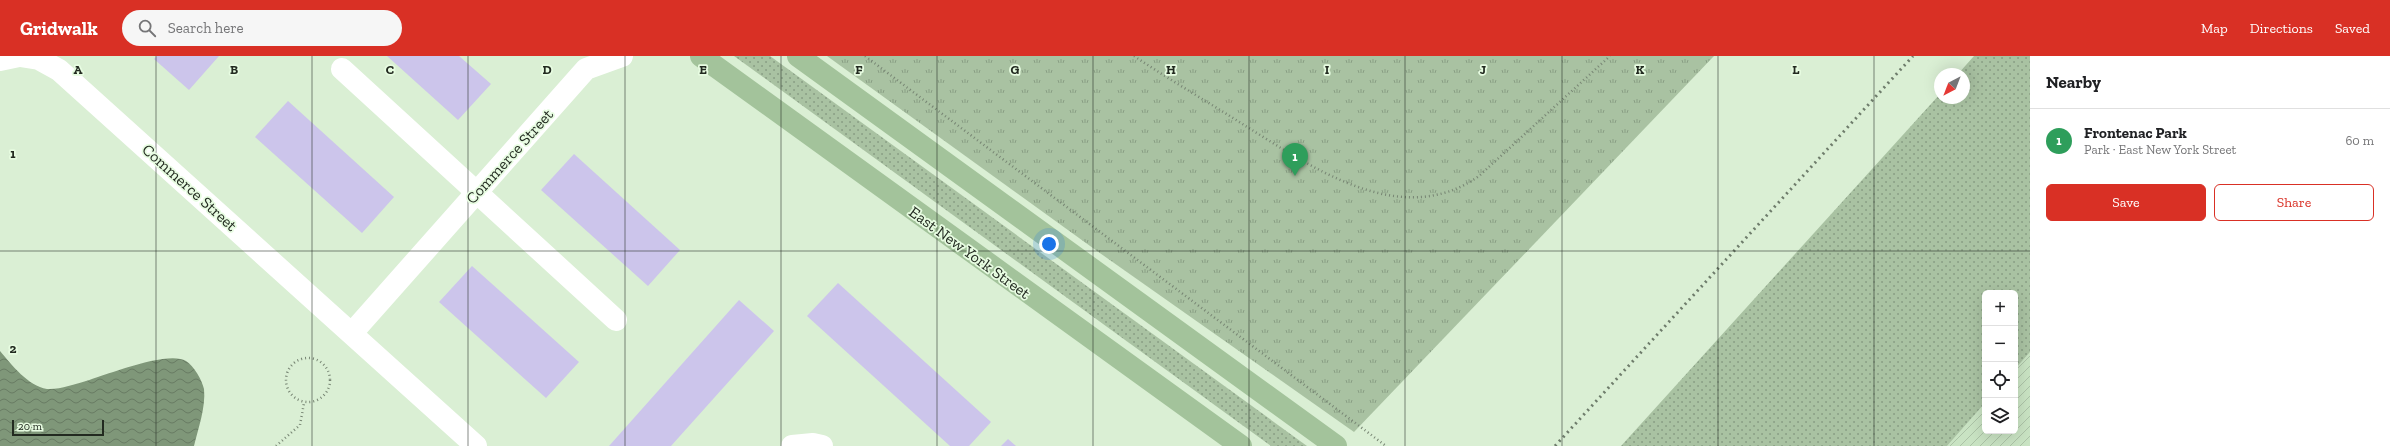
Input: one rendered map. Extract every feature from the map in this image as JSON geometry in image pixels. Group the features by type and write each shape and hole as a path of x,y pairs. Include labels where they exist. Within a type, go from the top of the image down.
{"main road":[{"name":"East New York Street","path":"701,56 1241,446"},
{"path":"798,56 1336,446"}],"street":[{"name":"Commerce Street","path":"0,60 20,56 39,59 59,70 476,446"},
{"name":"Commerce Street","path":"352,333 476,192 586,62 622,56"},
{"path":"342,70 616,320"},
{"path":"792,446 813,444 822,446"}],"path":[{"path":"865,56 1386,446"},
{"path":"1134,56 1323,173 1359,188 1387,195 1417,196 1445,193 1464,187 1479,176 1610,56"},
{"path":"308,358 321,362 330,373 331,380 327,392 322,398 311,403 304,403 291,396 285,382 286,374 294,362 308,358"},
{"path":"276,446 300,425 304,403"}],"shaded area":[{"path":"2030,352 2030,446 1947,446 1982,406 1982,434 2018,434 2018,366"}],"green space":[{"path":"734,56 770,56 1307,446 1271,446"},
{"path":"827,56 1714,56 1354,432 1097,251"},
{"path":"1974,56 2030,56 2030,352 2018,366 2018,290 1982,290 1982,406 1947,446 1621,446 1934,101 1934,104 1970,104 1970,68 1963,68"}],"water":[{"path":"0,351 21,374 33,384 47,389 57,389 152,361 177,358 186,361 192,366 204,389 203,410 194,446 0,446"}],"building":[{"path":"157,56 219,56 189,90 154,59"},
{"path":"387,56 459,56 491,84 458,120"},
{"path":"288,101 394,197 362,233 255,137"},
{"path":"574,154 680,250 648,286 541,190"},
{"path":"472,266 579,362 546,398 439,302"},
{"path":"838,283 991,422 969,446 950,446 807,316"},
{"path":"739,300 774,331 671,446 609,446"},
{"path":"1008,439 1016,446 1001,446"}],"railway":[{"path":"1555,446 1913,56"}],"place":[{"name":"Frontenac Park","path":"1295,176"}]}
